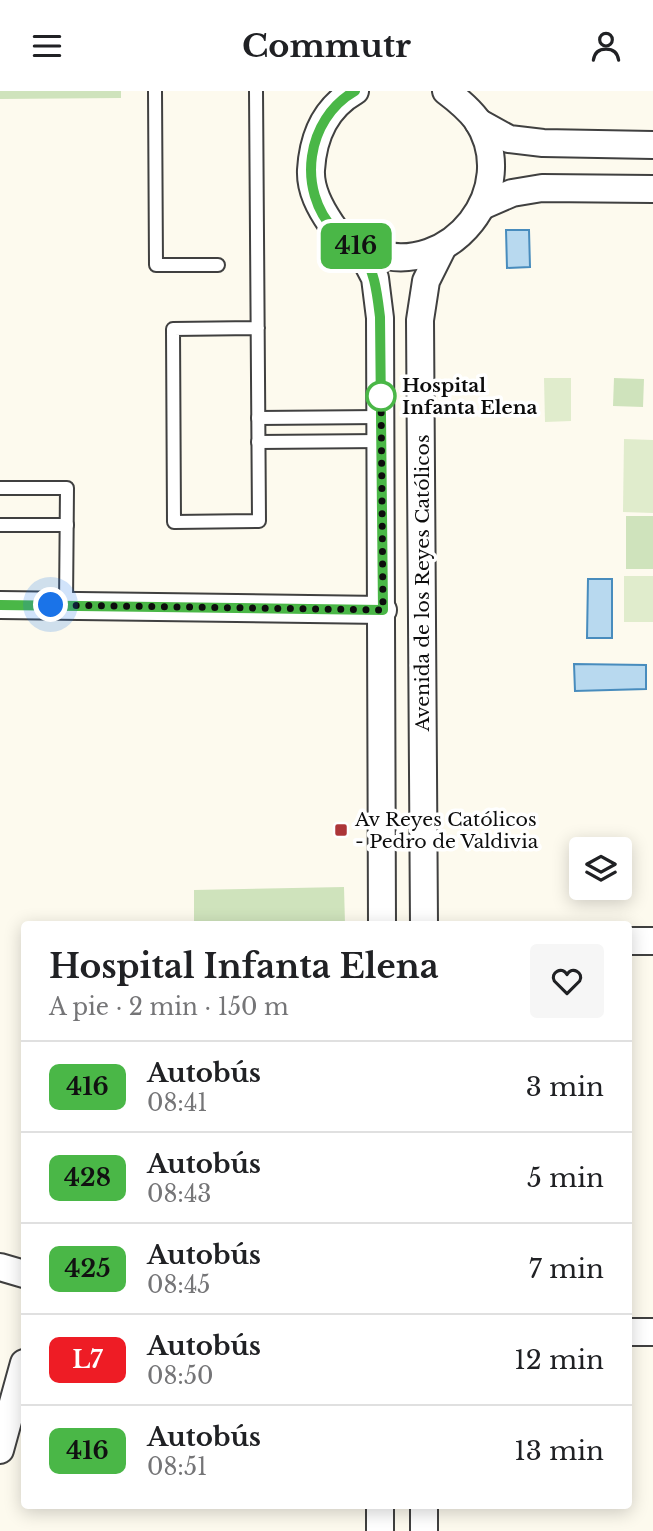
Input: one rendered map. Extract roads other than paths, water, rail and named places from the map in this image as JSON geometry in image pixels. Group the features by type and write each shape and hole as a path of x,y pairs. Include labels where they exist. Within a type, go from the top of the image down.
{"street":[{"path":"350,93 324,119 312,147 310,177 318,206 335,231 360,249 387,257 416,257 443,247 466,230 482,206 490,178 488,149 478,122 463,103 446,91"},
{"path":"478,122 509,139 543,143 653,145"},
{"path":"482,206 512,193 542,188 653,189"},
{"name":"Avenida de los Reyes Católicos","path":"424,921 420,320 426,281 443,247"},
{"name":"Avenida de los Reyes Católicos","path":"360,249 375,278 380,317 382,921"},
{"path":"0,605 383,610"},
{"path":"632,941 653,941"},
{"path":"0,1267 21,1273"},
{"path":"632,1332 653,1332"},
{"path":"0,1450 21,1374"},
{"path":"380,1509 380,1531"},
{"path":"424,1509 424,1531"}],"lane":[{"path":"155,91 156,265 218,265"},
{"path":"256,91 258,328 258,442 259,521 174,522 173,329 258,328"},
{"path":"258,418 382,429"},
{"path":"258,442 382,429"},
{"path":"0,488 67,488 66,605"},
{"path":"0,525 67,525"}],"water":[{"path":"506,230 529,230 530,267 507,268"},
{"path":"588,579 612,579 612,638 587,638"},
{"path":"574,664 646,665 646,689 575,691"}],"place":[{"name":"Hospital Infanta Elena","path":"381,396"},
{"name":"Av Reyes Católicos - Pedro de Valdivia","path":"341,830"}]}
